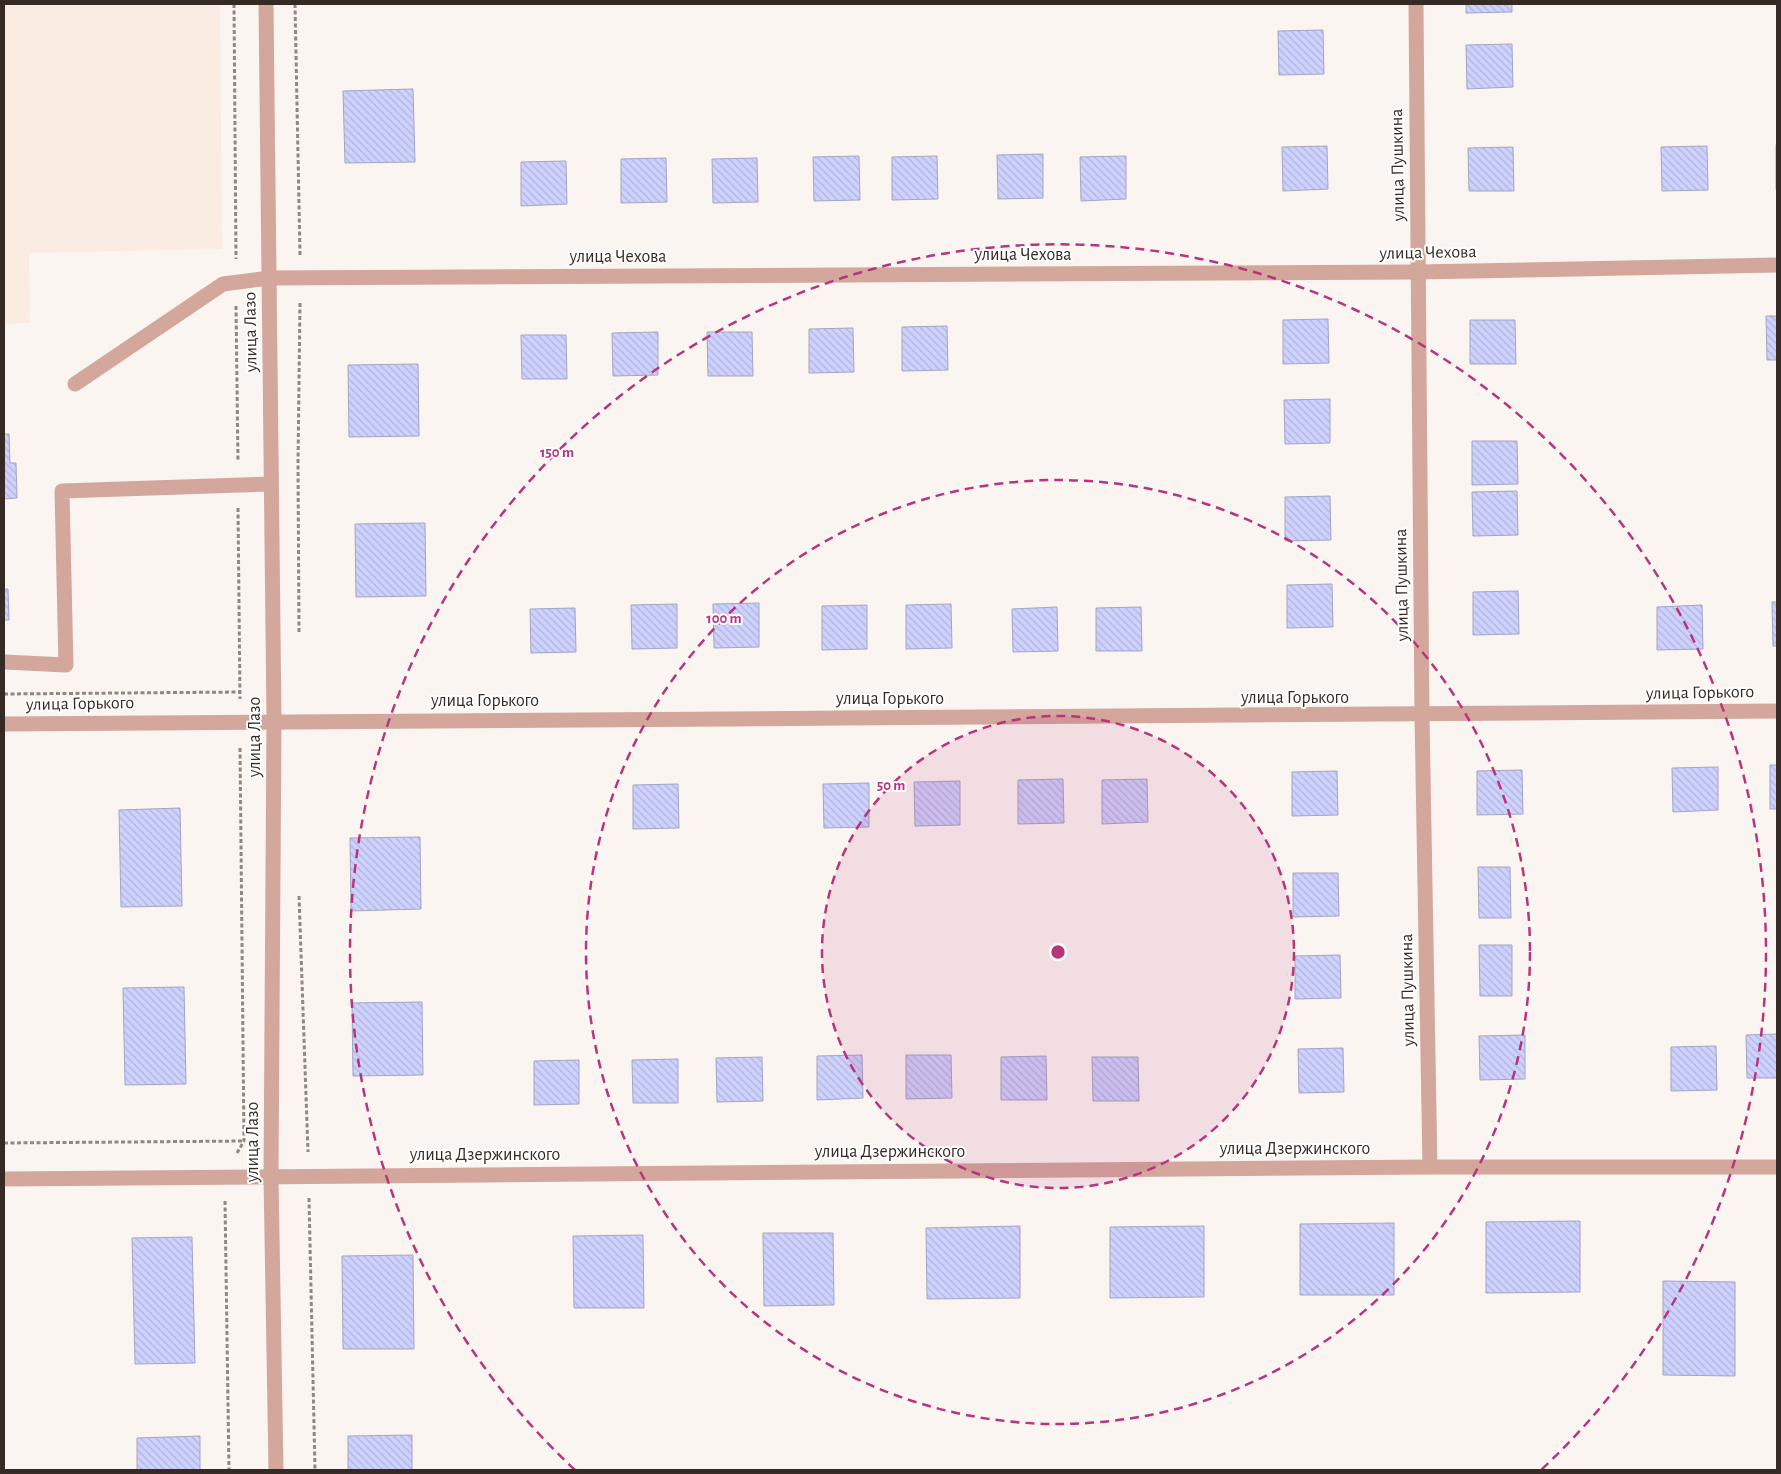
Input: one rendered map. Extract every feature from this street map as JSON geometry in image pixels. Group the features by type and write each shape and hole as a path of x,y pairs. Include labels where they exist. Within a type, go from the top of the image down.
{"street":[{"name":"улица Лазо","path":"266,4 274,720 271,1176 276,1470"},
{"name":"улица Пушкина","path":"1416,4 1422,716 1430,1166"},
{"name":"улица Чехова","path":"75,384 223,284 269,278 1418,272 1777,265"},
{"path":"4,662 66,664 62,491 271,484"},
{"name":"улица Горького","path":"4,724 274,720 1422,716 1777,711"},
{"name":"улица Дзержинского","path":"4,1179 1430,1166 1777,1167"}],"path":[{"path":"4,694 240,692"},
{"path":"4,1142 244,1141"}],"shaded area":[{"path":"4,4 220,4 222,249 29,253 30,323 4,324"}],"building":[{"path":"1466,4 1512,4 1512,12 1466,13"},
{"path":"1323,30 1324,74 1279,75 1278,31"},
{"path":"1512,44 1513,87 1467,89 1466,45"},
{"path":"413,89 415,162 345,163 343,91"},
{"path":"1777,145 1777,189 1776,189"},
{"path":"1327,146 1328,189 1283,191 1282,147"},
{"path":"1707,146 1708,190 1662,191 1661,147"},
{"path":"1513,147 1514,191 1469,191 1468,148"},
{"path":"1043,154 1043,198 998,199 997,155"},
{"path":"859,156 860,200 814,201 813,157"},
{"path":"937,156 938,199 892,200 892,157"},
{"path":"1126,156 1126,199 1081,201 1080,157"},
{"path":"666,158 667,202 621,203 621,159"},
{"path":"757,158 758,202 713,203 712,159"},
{"path":"566,161 567,204 521,206 521,162"},
{"path":"1766,316 1777,316 1777,360 1767,360"},
{"path":"1328,319 1329,363 1283,364 1283,320"},
{"path":"1470,320 1515,320 1516,364 1470,364"},
{"path":"947,326 948,370 902,371 902,327"},
{"path":"853,328 854,372 809,373 809,329"},
{"path":"658,332 658,375 613,376 612,333"},
{"path":"707,332 752,332 753,376 708,376"},
{"path":"521,335 566,335 567,379 522,379"},
{"path":"418,364 419,436 349,437 348,365"},
{"path":"1330,399 1330,443 1285,444 1284,400"},
{"path":"4,434 9,434 10,463 16,463 17,498 4,499"},
{"path":"1472,441 1517,441 1518,484 1472,485"},
{"path":"1517,491 1518,535 1473,536 1472,492"},
{"path":"1330,496 1331,540 1285,541 1285,497"},
{"path":"425,523 426,596 356,597 355,524"},
{"path":"1332,584 1333,627 1287,628 1287,585"},
{"path":"4,589 8,589 9,620 4,620"},
{"path":"1518,591 1519,634 1473,635 1473,592"},
{"path":"1772,602 1777,602 1777,646 1773,646"},
{"path":"759,603 759,647 714,648 713,604"},
{"path":"677,604 677,648 632,649 631,605"},
{"path":"951,604 952,648 906,649 906,605"},
{"path":"867,605 867,649 822,650 822,606"},
{"path":"1702,605 1703,649 1657,650 1657,607"},
{"path":"1057,607 1058,651 1013,652 1012,609"},
{"path":"1141,607 1142,651 1096,651 1096,608"},
{"path":"575,608 576,652 531,653 530,609"},
{"path":"1770,765 1777,765 1777,809 1770,809"},
{"path":"1718,767 1718,810 1673,812 1672,768"},
{"path":"1522,770 1523,814 1477,815 1477,771"},
{"path":"1337,771 1338,815 1292,816 1292,772"},
{"path":"1063,779 1064,823 1018,824 1018,780"},
{"path":"1147,779 1148,822 1102,824 1102,780"},
{"path":"960,781 960,825 915,826 914,782"},
{"path":"869,783 869,827 824,828 823,784"},
{"path":"678,784 679,828 633,829 633,785"},
{"path":"180,808 182,906 121,907 119,810"},
{"path":"420,837 421,909 351,911 350,838"},
{"path":"1478,867 1510,867 1511,918 1479,918"},
{"path":"1293,873 1338,873 1339,916 1293,917"},
{"path":"1479,945 1512,945 1512,996 1480,996"},
{"path":"1340,955 1341,998 1295,999 1295,956"},
{"path":"184,987 186,1084 125,1085 123,988"},
{"path":"422,1002 423,1075 353,1076 352,1003"},
{"path":"1777,1034 1777,1078 1747,1078 1746,1035"},
{"path":"1525,1035 1525,1079 1480,1080 1479,1036"},
{"path":"1716,1046 1717,1090 1671,1091 1671,1047"},
{"path":"1343,1048 1344,1092 1299,1093 1298,1049"},
{"path":"862,1055 863,1098 817,1100 817,1056"},
{"path":"906,1055 951,1055 952,1098 906,1099"},
{"path":"1046,1056 1047,1100 1001,1100 1001,1057"},
{"path":"762,1057 763,1101 717,1102 716,1058"},
{"path":"1092,1057 1138,1057 1139,1101 1093,1101"},
{"path":"678,1059 678,1103 633,1103 632,1060"},
{"path":"579,1060 579,1104 534,1105 534,1061"},
{"path":"1580,1221 1580,1292 1486,1293 1486,1222"},
{"path":"1394,1223 1394,1295 1300,1295 1300,1224"},
{"path":"1020,1226 1020,1298 927,1299 926,1228"},
{"path":"1204,1226 1204,1297 1110,1298 1110,1227"},
{"path":"763,1233 833,1233 834,1305 764,1306"},
{"path":"643,1235 644,1308 574,1308 573,1236"},
{"path":"192,1237 195,1363 135,1364 132,1238"},
{"path":"413,1255 414,1349 343,1349 342,1256"},
{"path":"1663,1281 1735,1282 1735,1376 1663,1375"},
{"path":"412,1435 412,1470 348,1470 348,1436"},
{"path":"200,1436 200,1470 137,1470 137,1438"}]}
